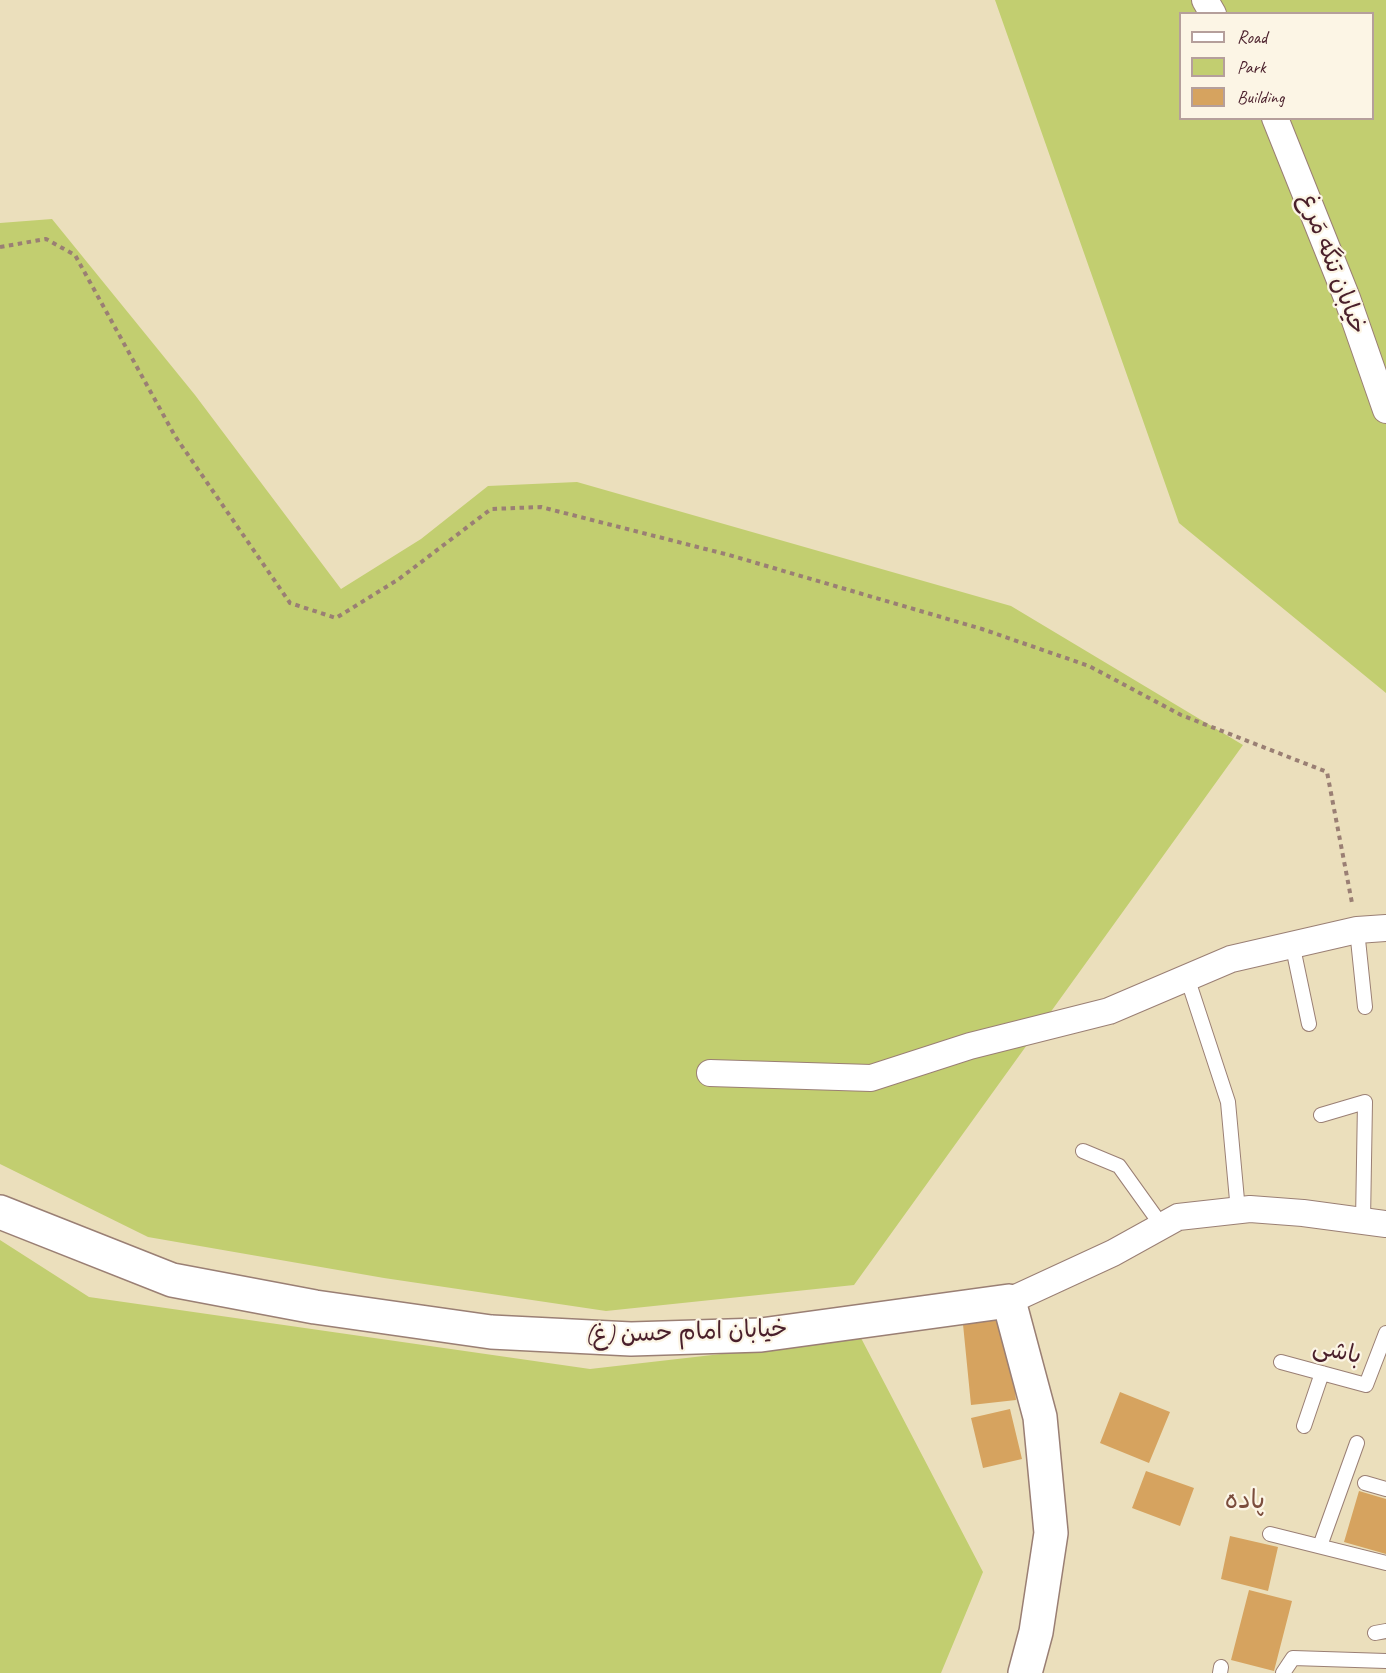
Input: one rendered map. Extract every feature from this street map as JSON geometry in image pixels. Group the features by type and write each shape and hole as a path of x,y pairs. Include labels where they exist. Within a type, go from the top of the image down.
{"main road":[{"name":"خیابان امام حسن (غ)","path":"0,1212 172,1280 315,1307 491,1332 631,1339 761,1335 1008,1301"},
{"path":"1008,1301 1040,1417 1051,1533 1036,1632 1025,1673"}],"street":[{"name":"خیابان تنگه مَرغ","path":"1276,120 1347,298 1386,410"},
{"path":"710,1073 871,1078 970,1046 1109,1011 1231,959 1292,943 1357,930 1386,928"},
{"path":"1008,1301 1113,1253 1178,1217 1238,1210 1303,1213 1375,1223"}],"lane":[{"path":"1357,930 1365,1007"},
{"path":"1292,943 1309,1024"},
{"path":"1187,977 1228,1102 1238,1210"},
{"path":"1321,1115 1365,1102 1375,1223"},
{"path":"1083,1151 1119,1166 1162,1226"},
{"name":"باشی","path":"1281,1362 1366,1385 1386,1333"},
{"path":"1304,1426 1322,1373"},
{"path":"1320,1546 1357,1443"},
{"path":"1365,1483 1386,1489"},
{"path":"1270,1534 1386,1563"},
{"path":"1283,1673 1293,1658 1386,1661"}],"path":[{"path":"0,247 46,239 75,255 175,436 291,603 336,618 399,579 491,509 541,507 729,555 982,628 1089,666 1181,715 1327,772 1357,930"}],"green space":[{"path":"995,0 1386,0 1386,693 1179,523"},
{"path":"52,219 195,395 341,589 421,539 488,486 577,482 1011,606 1243,745 854,1285 606,1311 384,1278 148,1237 0,1164 0,223"},
{"path":"0,1240 89,1297 590,1369 861,1338 983,1572 941,1673 0,1673"}],"building":[{"path":"1007,1310 1016,1400 971,1405 962,1314"},
{"path":"1120,1392 1170,1412 1149,1463 1100,1443"},
{"path":"1010,1409 1022,1459 983,1468 971,1418"},
{"path":"1146,1471 1194,1488 1180,1526 1132,1508"},
{"path":"1359,1491 1386,1499 1386,1554 1344,1542"},
{"path":"1230,1536 1278,1547 1268,1591 1221,1579"},
{"path":"1249,1590 1292,1601 1274,1671 1231,1660"}],"district":[{"name":"پاده","path":"1245,1501"}]}
